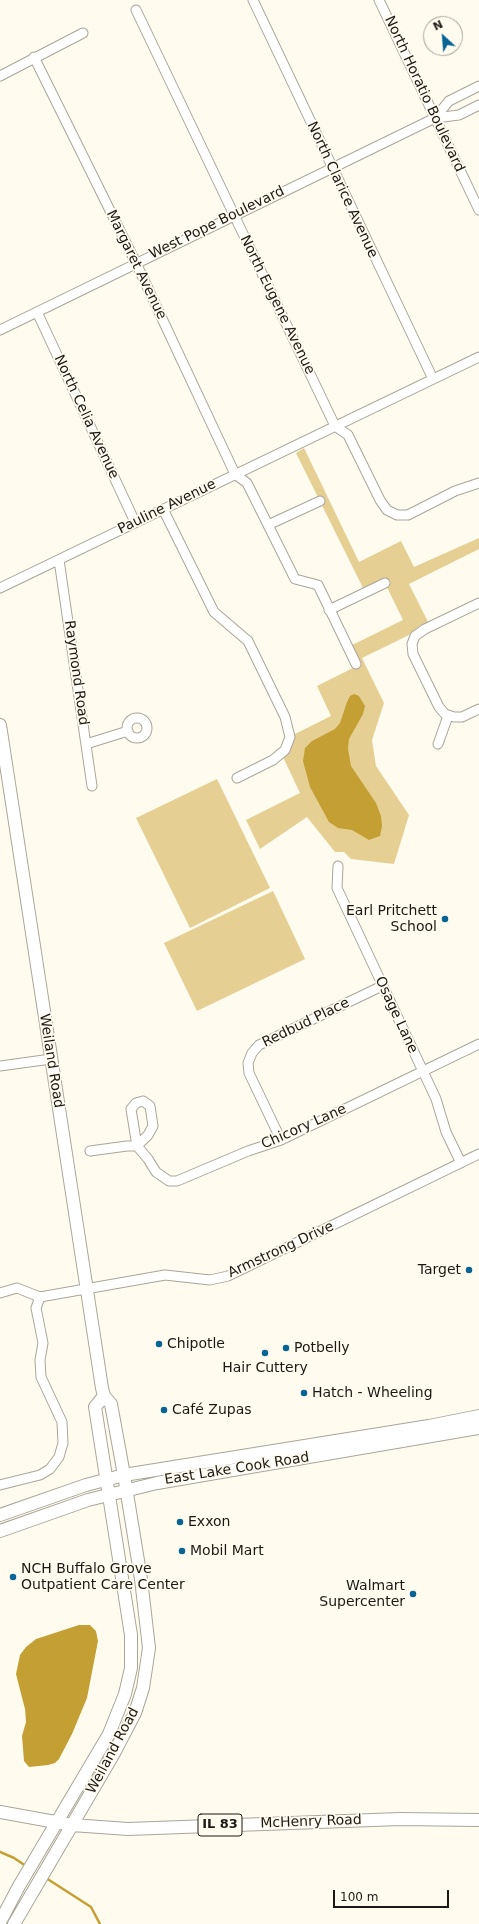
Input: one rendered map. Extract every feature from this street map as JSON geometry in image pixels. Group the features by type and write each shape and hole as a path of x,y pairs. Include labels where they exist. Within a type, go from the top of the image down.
{"main road":[{"name":"Weiland Road","path":"0,725 86,1288 104,1396 111,1404 127,1490 141,1579 149,1648 147,1668 135,1713 113,1755 14,1924"},
{"name":"Weiland Road","path":"0,1922 56,1822 109,1734 125,1694 130,1668 131,1635 95,1407 104,1396"},
{"name":"East Lake Cook Road","path":"0,1515 107,1478 421,1427 479,1416"},
{"name":"East Lake Cook Road","path":"0,1530 88,1500 157,1483 479,1428"},
{"name":"McHenry Road","path":"0,1812 72,1825 128,1829 400,1819 479,1820"}],"street":[{"name":"North Clarice Avenue","path":"253,0 433,379"},
{"name":"North Horatio Boulevard","path":"379,0 479,210"},
{"name":"North Eugene Avenue","path":"136,10 335,426"},
{"path":"0,76 34,57 83,33"},
{"name":"Margaret Avenue","path":"34,57 136,263 236,474 247,482 295,579 318,585 356,664"},
{"name":"West Pope Boulevard","path":"435,118 450,101 479,86"},
{"name":"West Pope Boulevard","path":"0,330 435,118 458,115 479,105"},
{"name":"North Celia Avenue","path":"37,312 135,522"},
{"name":"Pauline Avenue","path":"0,588 479,357"},
{"path":"335,426 348,435 380,500 387,510 397,515 408,515 455,491 479,483"},
{"path":"268,525 320,501"},
{"path":"163,509 214,612 248,641 285,717 290,737 284,750 273,760 237,778"},
{"name":"Raymond Road","path":"59,560 92,786"},
{"path":"330,610 385,583"},
{"path":"479,603 425,629 415,636 412,644 413,654 438,707 448,716 462,717 479,709"},
{"path":"438,744 448,716"},
{"path":"86,744 128,731"},
{"name":"Osage Lane","path":"338,866 337,888 359,932 382,986 436,1099 446,1132 461,1163"},
{"name":"Redbud Place","path":"281,1140 249,1073 248,1063 252,1052 259,1045 382,986"},
{"name":"Chicory Lane","path":"90,1151 137,1146 148,1158 156,1172 169,1181 177,1181 248,1151 281,1140 479,1044"},
{"path":"0,1066 51,1059"},
{"name":"Armstrong Drive","path":"40,1297 165,1275 210,1280 228,1276 479,1154"},
{"path":"0,1293 17,1288 40,1297 36,1308 43,1343 40,1360 41,1377 62,1422 63,1443 59,1457 50,1469 40,1475 0,1485"}],"shaded area":[{"path":"304,448 359,562 401,541 414,567 479,538 479,549 409,584 428,622 418,627 409,635 362,658 384,703 372,740 376,766 409,815 394,864 351,859 344,852 335,852 307,817 260,849 246,820 300,793 283,757 293,735 331,716 317,686 359,665 350,646 403,620 383,579 363,588 296,453"},
{"path":"354,694 359,696 365,706 363,714 349,739 348,749 351,766 376,803 381,816 382,826 380,836 369,840 352,830 338,828 329,822 310,787 303,761 305,748 312,741 335,729 340,723 347,702 350,696"},
{"path":"217,779 270,888 190,928 136,818"},
{"path":"273,891 305,959 197,1011 164,943"},
{"path":"79,1625 90,1625 96,1631 98,1641 87,1698 72,1734 59,1759 55,1763 48,1765 29,1767 24,1761 22,1736 26,1722 25,1709 16,1674 20,1655 26,1647 36,1639"}],"waterway":[{"path":"0,1852 14,1858 26,1866"},
{"path":"46,1878 91,1907 100,1924"}],"place":[{"name":"Earl Pritchett School","path":"445,919"},
{"name":"Target","path":"469,1270"},
{"name":"Chipotle","path":"159,1344"},
{"name":"Potbelly","path":"286,1348"},
{"name":"Hair Cuttery","path":"265,1353"},
{"name":"Hatch - Wheeling","path":"304,1393"},
{"name":"Café Zupas","path":"164,1410"},
{"name":"Exxon","path":"180,1522"},
{"name":"Mobil Mart","path":"182,1551"},
{"name":"NCH Buffalo Grove Outpatient Care Center","path":"13,1577"},
{"name":"Walmart Supercenter","path":"413,1594"}]}
